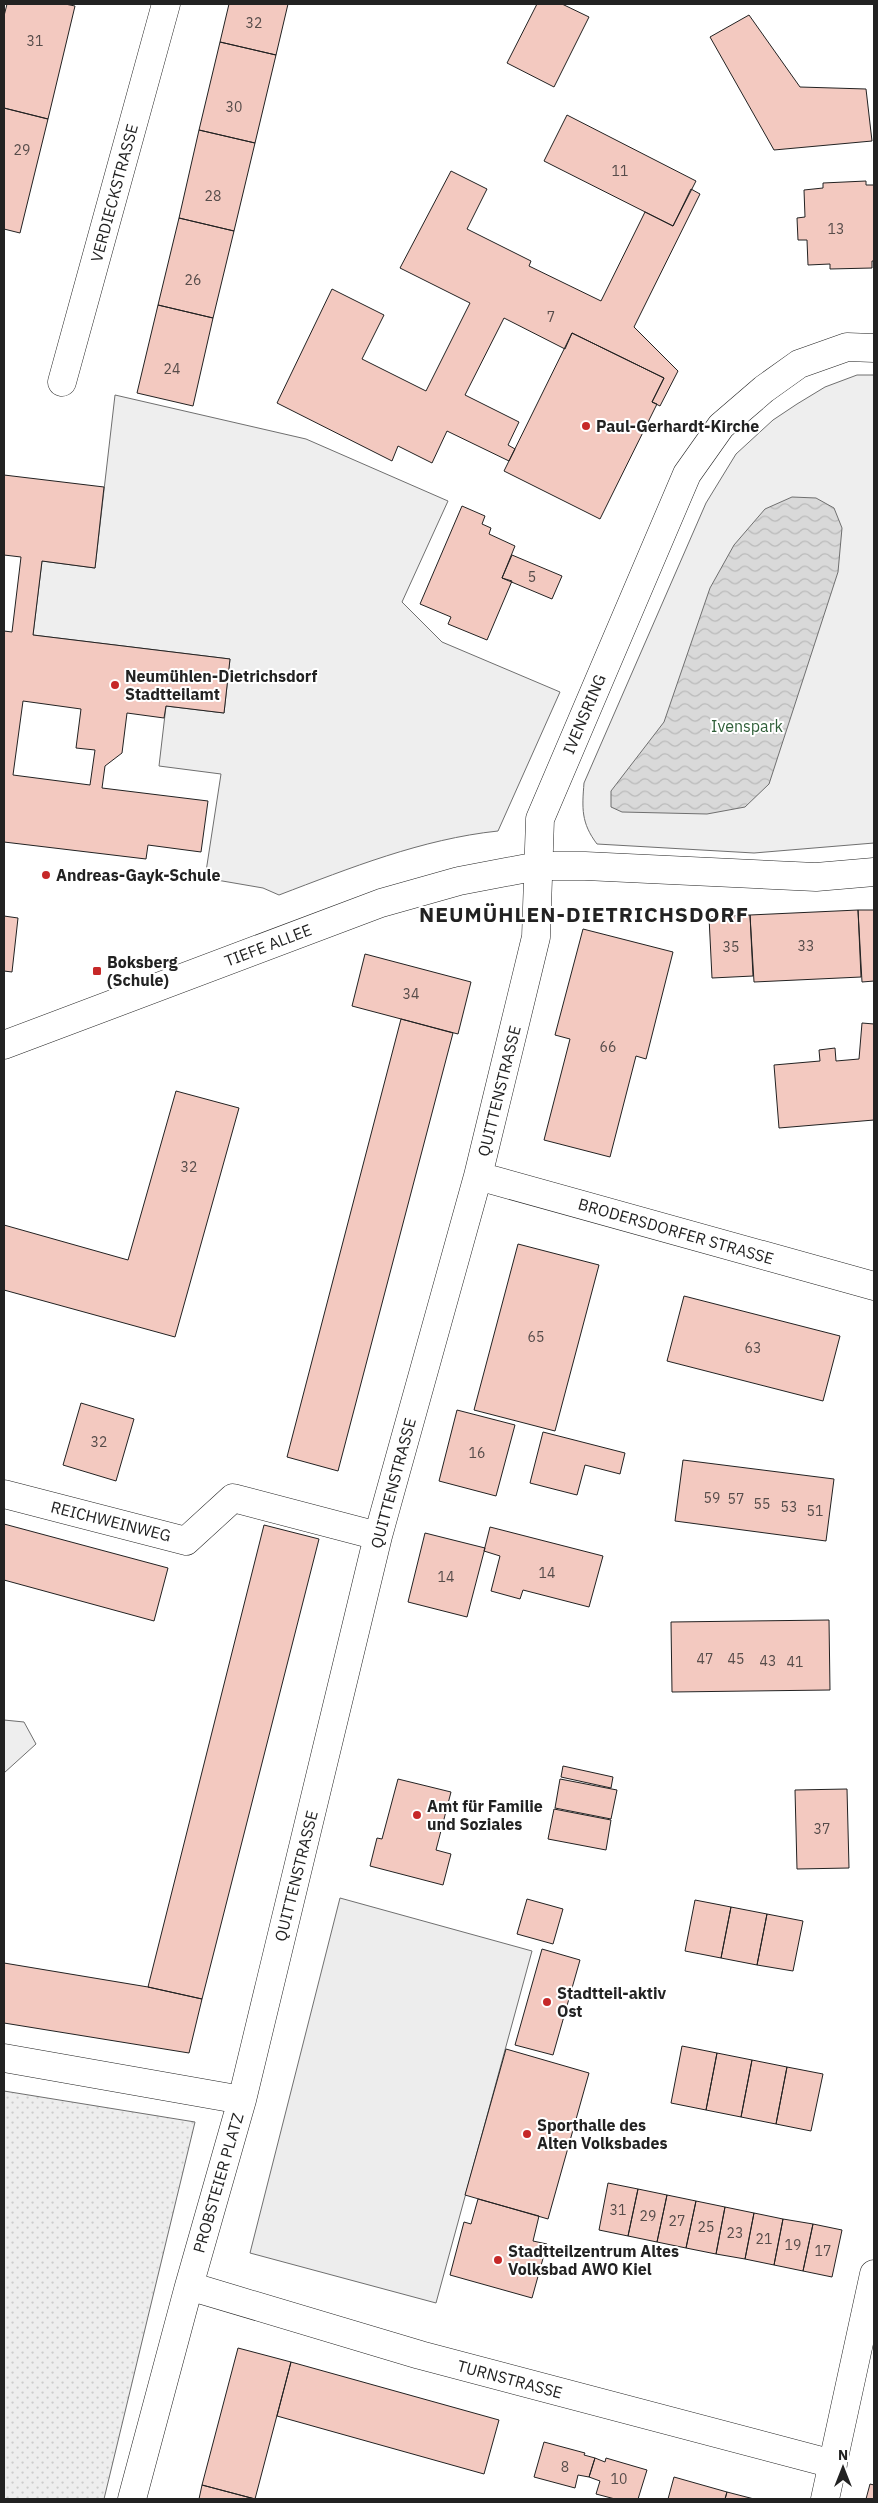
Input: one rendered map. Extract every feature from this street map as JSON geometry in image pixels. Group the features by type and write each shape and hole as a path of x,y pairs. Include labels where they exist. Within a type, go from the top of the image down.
{"street":[{"name":"VERDIECKSTRASSE","path":"62,382 166,4"},
{"name":"IVENSRING","path":"538,866 540,819 687,474 721,426 764,389 799,364 847,347 874,348"},
{"path":"538,866 585,866 816,877 874,872"},
{"name":"TIEFE ALLEE","path":"4,1045 381,902 459,881 538,866"},
{"name":"QUITTENSTRASSE","path":"242,2100 378,1536 478,1176 536,937 538,866"},
{"name":"BRODERSDORFER STRASSE","path":"478,1176 874,1286"},
{"name":"REICHWEINWEG","path":"4,1494 186,1541 233,1498 378,1536"},
{"name":"PROBSTEIER PLATZ","path":"4,2058 242,2100 189,2286 132,2499"},
{"path":"825,2499 874,2274"},
{"name":"TURNSTRASSE","path":"189,2286 420,2355 833,2464"}],"green space":[{"name":"Ivenspark","path":"857,375 874,375 874,843 754,853 597,844 585,822 584,783 706,503 736,454 773,420 825,387"},
{"path":"115,395 306,439 448,501 402,602 442,642 560,692 498,831 470,835 414,848 359,865 279,895 263,888 205,878 221,774 159,766 166,706 224,713 230,659 33,635 42,561 95,568"},
{"path":"4,1720 24,1722 36,1744 4,1773"},
{"path":"4,2091 195,2122 104,2499 4,2499"}],"shaded area":[{"path":"340,1898 532,1951 436,2303 250,2253"}],"water":[{"path":"792,497 816,498 834,508 842,528 838,572 769,784 745,807 707,814 622,812 611,807 611,791 664,722 710,588 734,545 765,509"}],"building":[{"path":"7,4 65,4 75,6 48,119 4,108 4,16"},
{"path":"229,4 288,4 276,55 220,42"},
{"path":"537,4 562,4 589,17 554,87 507,63"},
{"path":"749,15 800,87 866,89 872,141 774,150 710,37"},
{"path":"220,42 276,55 255,143 199,130"},
{"path":"4,108 48,119 20,233 4,229"},
{"path":"567,115 696,181 673,226 544,161"},
{"path":"199,130 255,143 234,231 179,218"},
{"path":"451,171 487,189 467,229 531,261 529,266 601,301 645,212 673,226 691,189 700,194 634,327 678,371 660,406 652,402 664,378 572,333 565,349 504,318 465,395 519,422 508,445 515,449 509,461 447,431 432,463 398,446 392,461 277,403 332,289 384,315 362,359 426,391 470,303 400,268"},
{"path":"866,181 866,185 874,185 874,261 872,261 872,268 830,269 830,264 808,265 807,240 798,240 797,218 805,217 804,190 823,188 823,183"},
{"path":"179,218 234,231 213,318 158,305"},
{"path":"158,305 213,318 193,406 137,393"},
{"name":"Paul-Gerhardt-Kirche","path":"572,333 664,378 652,402 657,404 600,519 504,471"},
{"path":"4,475 104,487 95,568 42,561 33,635 230,659 224,713 166,706 164,718 127,713 122,753 105,766 102,788 208,801 201,852 148,845 146,859 4,842 4,631 12,632 21,557 4,555","holes":["23,701 81,709 76,748 95,750 90,785 13,775"]},
{"path":"462,506 485,516 482,524 491,528 489,534 515,546 502,578 512,581 487,640 448,624 451,617 420,604"},
{"path":"512,555 562,576 552,599 502,578"},
{"path":"858,910 874,910 874,981 862,982"},
{"path":"858,910 861,977 754,982 750,915"},
{"path":"750,915 753,976 712,978 709,917"},
{"path":"4,916 18,918 12,972 4,971"},
{"path":"583,929 673,952 646,1059 636,1056 610,1157 544,1140 570,1039 555,1035"},
{"path":"365,954 471,982 458,1034 352,1006"},
{"path":"401,1019 453,1033 338,1471 287,1457"},
{"path":"862,1023 874,1024 874,1120 779,1128 774,1065 820,1061 819,1050 835,1048 836,1061 859,1059"},
{"path":"176,1091 239,1108 175,1337 4,1290 4,1225 128,1260"},
{"path":"518,1244 599,1265 555,1431 474,1410"},
{"path":"684,1296 840,1336 823,1401 667,1361"},
{"path":"81,1403 134,1419 116,1481 63,1465"},
{"path":"457,1410 515,1425 496,1496 439,1481"},
{"path":"543,1432 625,1453 620,1474 585,1465 577,1495 530,1483"},
{"path":"683,1460 834,1479 826,1541 675,1521"},
{"path":"4,1524 168,1568 154,1621 4,1580"},
{"path":"264,1525 319,1539 202,1999 148,1987"},
{"path":"490,1527 603,1556 589,1607 523,1590 520,1599 491,1591 500,1556 484,1551"},
{"path":"425,1533 485,1548 467,1617 408,1602"},
{"path":"829,1620 830,1690 672,1692 671,1622"},
{"path":"563,1766 613,1777 611,1788 561,1777"},
{"name":"Amt für Familie und Soziales","path":"398,1779 451,1792 436,1850 451,1854 443,1885 370,1866 377,1838 382,1839"},
{"path":"560,1779 617,1790 611,1819 555,1808"},
{"path":"847,1789 849,1868 797,1869 795,1790"},
{"path":"554,1809 611,1820 606,1850 548,1839"},
{"path":"527,1899 563,1909 553,1944 517,1934"},
{"path":"695,1900 731,1907 721,1958 685,1951"},
{"path":"731,1907 767,1914 757,1965 721,1958"},
{"path":"767,1914 803,1921 793,1971 757,1965"},
{"name":"Stadtteil-aktiv Ost","path":"542,1949 580,1960 553,2055 515,2045"},
{"path":"4,1963 148,1987 202,1999 189,2053 4,2023"},
{"path":"682,2046 717,2053 706,2110 671,2103"},
{"name":"Sporthalle des Alten Volksbades","path":"506,2049 589,2073 548,2219 465,2195"},
{"path":"717,2053 752,2060 741,2117 706,2110"},
{"path":"752,2060 787,2067 776,2124 741,2117"},
{"path":"787,2067 823,2074 811,2131 776,2124"},
{"path":"608,2183 638,2189 628,2236 599,2230"},
{"path":"638,2189 667,2195 657,2242 628,2236"},
{"path":"667,2195 696,2201 686,2248 657,2242"},
{"name":"Stadtteilzentrum Altes Volksbad AWO Kiel","path":"478,2199 539,2216 533,2241 547,2244 532,2298 450,2275 464,2222 471,2224"},
{"path":"696,2201 725,2207 716,2254 686,2248"},
{"path":"725,2207 754,2213 745,2259 716,2254"},
{"path":"754,2213 783,2219 774,2265 745,2259"},
{"path":"783,2219 813,2224 803,2271 774,2265"},
{"path":"813,2224 842,2230 832,2277 803,2271"},
{"path":"238,2348 291,2362 255,2499 202,2485"},
{"path":"291,2362 499,2420 484,2474 277,2416"},
{"path":"544,2442 585,2453 584,2455 595,2458 589,2477 578,2475 575,2488 534,2477"},
{"path":"595,2458 605,2462 606,2458 647,2470 638,2499 615,2499 596,2494 600,2481 589,2477"},
{"path":"674,2477 727,2492 725,2499 668,2499"},
{"path":"870,2484 874,2485 874,2499 866,2499"},
{"path":"202,2485 255,2499 199,2499"},
{"path":"727,2492 754,2499 725,2499"}],"place":[{"name":"Paul-Gerhardt-Kirche","path":"586,426"},
{"name":"Neumühlen-Dietrichsdorf Stadtteilamt","path":"115,685"},
{"name":"Andreas-Gayk-Schule","path":"46,875"},
{"name":"Boksberg (Schule)","path":"97,971"},
{"name":"Amt für Familie und Soziales","path":"417,1815"},
{"name":"Stadtteil-aktiv Ost","path":"547,2002"},
{"name":"Sporthalle des Alten Volksbades","path":"527,2134"},
{"name":"Stadtteilzentrum Altes Volksbad AWO Kiel","path":"498,2260"}],"district":[{"name":"NEUMÜHLEN-DIETRICHSDORF","path":"584,914"}]}
